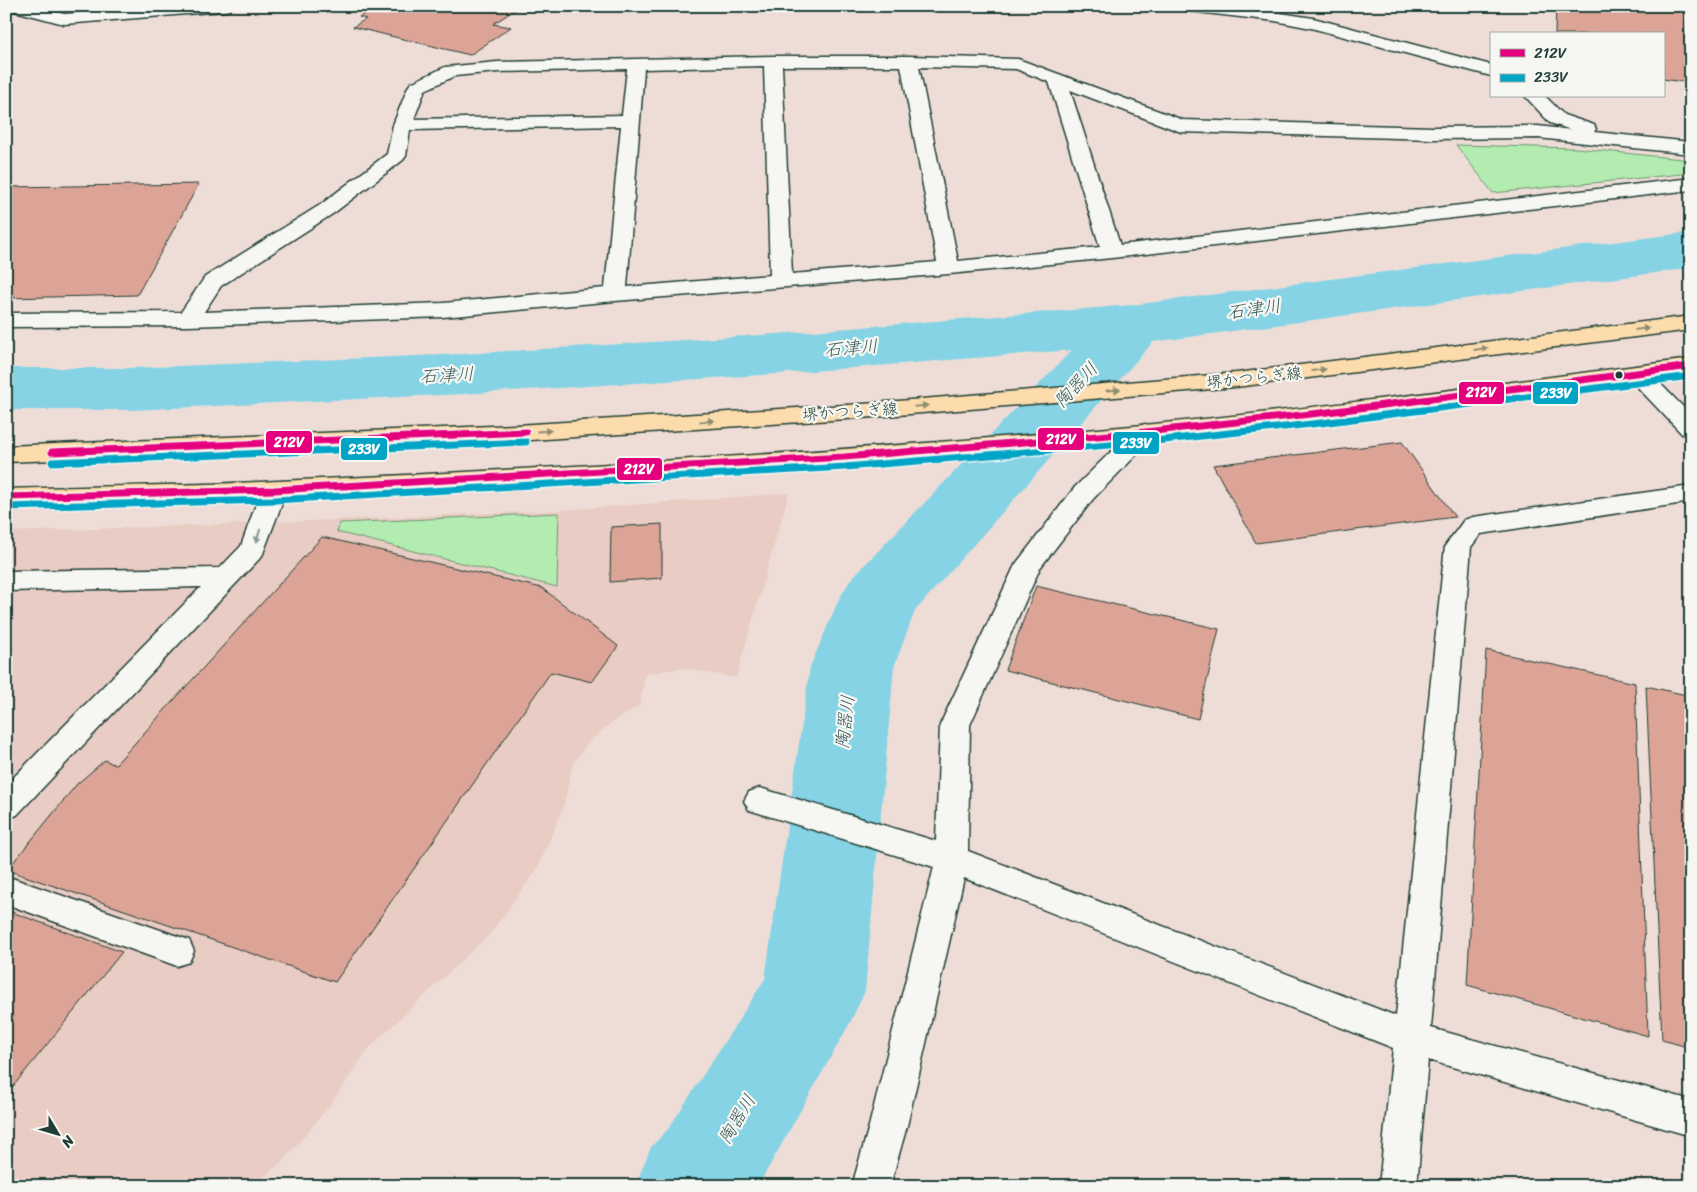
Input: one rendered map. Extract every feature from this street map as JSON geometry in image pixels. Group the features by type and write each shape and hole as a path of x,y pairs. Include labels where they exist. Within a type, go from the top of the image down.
{"main road":[{"name":"堺かつらぎ線","path":"6,454 516,433 995,400 1236,380 1691,322"},
{"path":"6,497 274,490 553,475 1133,434 1320,413 1691,366"}],"street":[{"path":"17,6 64,19 186,7 224,6"},
{"path":"86,17 105,6"},
{"path":"1188,6 1275,16 1313,23 1490,72"},
{"path":"773,61 781,280"},
{"path":"188,319 213,282 327,210 396,156 402,126 417,87 451,71 497,67 773,61 909,61 1018,64 1182,126 1432,133 1538,132 1691,148"},
{"path":"909,61 949,268"},
{"path":"615,294 636,64"},
{"path":"1057,78 1112,252"},
{"path":"1536,98 1557,119 1620,141"},
{"path":"402,126 631,120"},
{"path":"6,320 188,319 443,310 781,280 949,268 1112,252 1691,184"},
{"path":"1637,373 1691,429"},
{"path":"872,1186 891,1117 952,859 955,725 1028,565 1133,434"},
{"path":"6,806 253,550 274,490"},
{"path":"1398,1186 1458,546 1473,526 1691,494"},
{"path":"6,581 227,577"},
{"path":"760,801 918,847 952,859 1412,1039 1691,1118"},
{"path":"6,890 177,951"}],"shaded area":[{"path":"789,493 736,678 681,668 645,674 640,705 611,723 588,743 573,763 564,805 538,868 490,934 369,1048 330,1105 284,1160 253,1186 6,1186 6,532 562,510"}],"green space":[{"path":"1456,145 1576,148 1691,160 1691,173 1493,193"},
{"path":"559,513 557,587 337,532 340,523"}],"building":[{"path":"378,6 521,6 493,24 511,27 470,55 353,27 366,19 359,17"},
{"path":"1556,6 1683,6 1690,83 1664,79 1664,32 1555,32"},
{"path":"199,184 137,295 6,298 6,187"},
{"path":"1402,442 1455,517 1256,543 1213,465"},
{"path":"662,524 662,578 610,582 611,527"},
{"path":"322,537 542,588 618,646 592,682 551,672 335,982 7,870 77,784 105,760 115,765"},
{"path":"1036,586 1219,629 1198,719 1005,670"},
{"path":"1486,650 1635,683 1648,1036 1467,985"},
{"path":"1646,686 1691,696 1691,1048 1662,1040"},
{"path":"6,910 122,952 6,1095"}],"waterway":[{"name":"石津川","path":"1132,325 1691,250"},
{"name":"石津川","path":"6,389 131,389 463,374 776,354 1132,325"},
{"name":"陶器川","path":"691,1186 708,1166 814,991 852,667 879,599 1132,325"}],"transit line":[{"name":"212V","path":"6,497 274,490 844,457 1145,432 1320,413 1691,366"},
{"name":"233V","path":"6,507 275,500 845,467 1146,442 1321,423 1691,376"},
{"name":"212V","path":"52,452 526,432"},
{"name":"233V","path":"52,462 526,442"}]}
